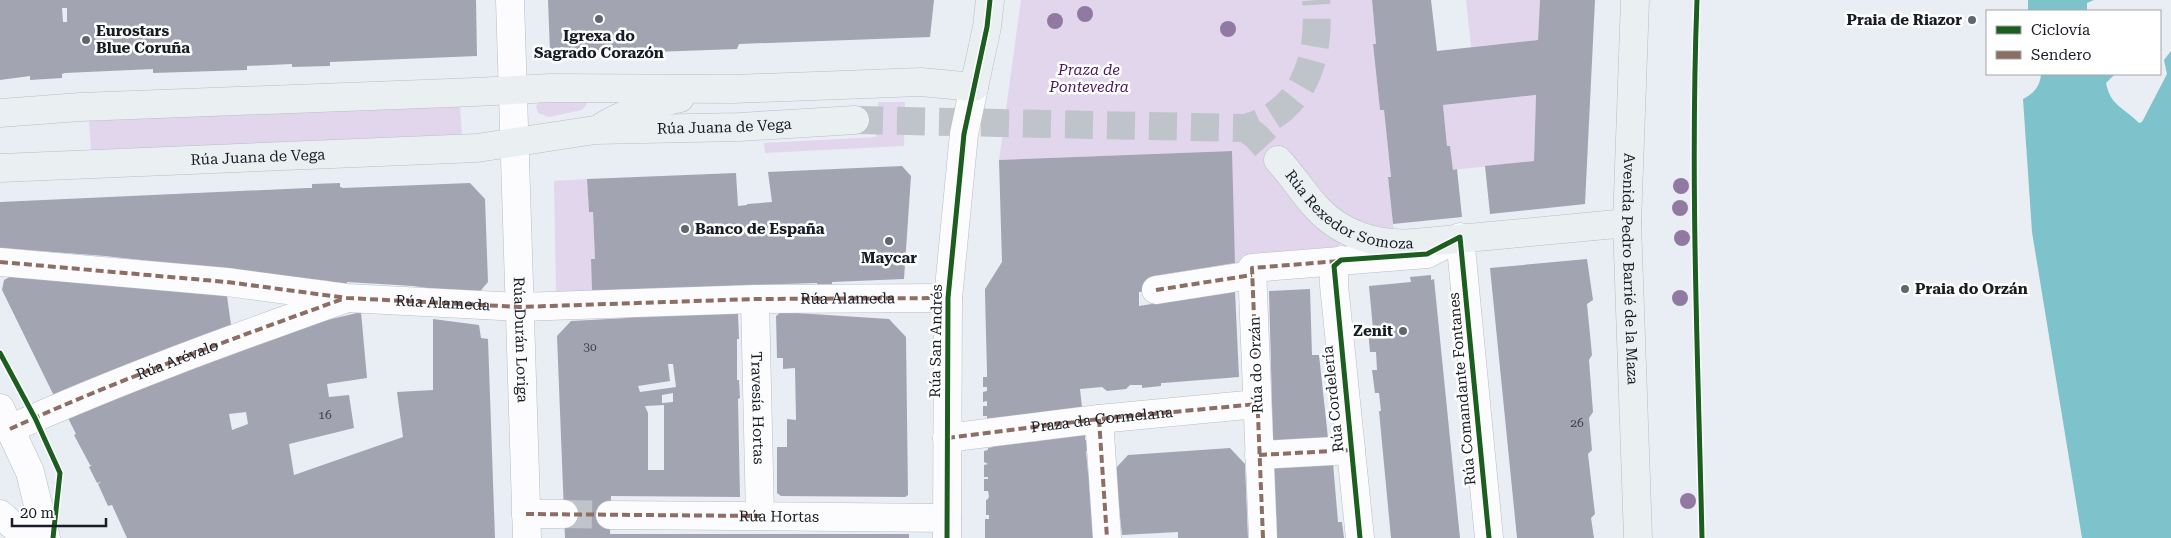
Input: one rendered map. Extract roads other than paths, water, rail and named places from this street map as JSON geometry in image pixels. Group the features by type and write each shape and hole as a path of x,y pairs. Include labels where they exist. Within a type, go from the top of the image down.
{"main road":[{"path":"974,87 987,27 990,0"},
{"name":"Avenida Pedro Barrié de la Maza","path":"1635,0 1627,223 1638,538"},
{"name":"Rúa Juana de Vega","path":"0,114 80,107 551,88 733,90 921,82 974,87"},
{"name":"Rúa Juana de Vega","path":"595,130 622,115 652,105 733,90"},
{"name":"Rúa Juana de Vega","path":"0,168 468,149 595,130 739,127 855,120"},
{"name":"Rúa Rexedor Somoza","path":"1278,160 1328,219 1351,233 1379,242 1399,244 1627,223"}],"street":[{"path":"510,0 514,143"},
{"name":"Rúa San Andrés","path":"947,528 948,298 964,134 974,87"},
{"name":"Rúa Durán Loriga","path":"514,143 527,526"},
{"name":"Rúa Rexedor Somoza","path":"1252,272 1341,260 1427,254 1460,237"},
{"name":"Rúa Comandante Fontanes","path":"1460,237 1489,538"},
{"name":"Rúa Cordelería","path":"1341,260 1336,263 1333,269 1360,538"},
{"name":"Rúa Alameda","path":"0,262 227,282 347,298 520,307 755,299 948,298"},
{"path":"1156,290 1252,272"},
{"name":"Rúa do Orzán","path":"1252,272 1262,538"},
{"name":"Rúa Arévalo","path":"5,419 46,413 225,342 347,298"},
{"name":"Travesía Hortas","path":"755,299 760,516"},
{"name":"Praza da Cormelana","path":"947,438 1099,419 1257,404"},
{"path":"5,419 30,472 46,538"},
{"path":"1099,419 1108,538"},
{"path":"1260,455 1351,450"},
{"path":"0,514 28,538"},
{"path":"527,526 564,514"},
{"name":"Rúa Hortas","path":"610,515 760,516 947,528"}],"water":[{"path":"2028,0 2094,0 2087,3 2087,10 2028,10"},
{"path":"2171,51 2171,538 2082,538 2032,232 2023,99 2036,89 2041,75 2114,75 2106,83 2111,97 2139,123 2142,122 2167,74 2164,60"}],"tunnel":[{"path":"855,120 1245,128 1265,120 1282,109 1295,95 1305,79 1312,61 1315,41 1317,21 1316,0"},
{"path":"1245,128 1256,136 1278,160"},
{"path":"564,514 610,515"}],"place":[{"name":"Igrexa do Sagrado Corazón","path":"599,19"},
{"name":"Praia de Riazor","path":"1972,20"},
{"name":"Eurostars Blue Coruña","path":"86,40"},
{"name":"Banco de España","path":"685,229"},
{"name":"Maycar","path":"889,241"},
{"name":"Praia do Orzán","path":"1905,289"},
{"name":"Zenit","path":"1403,331"}],"park label":[{"name":"Praza de Pontevedra","path":"1089,78"}]}
